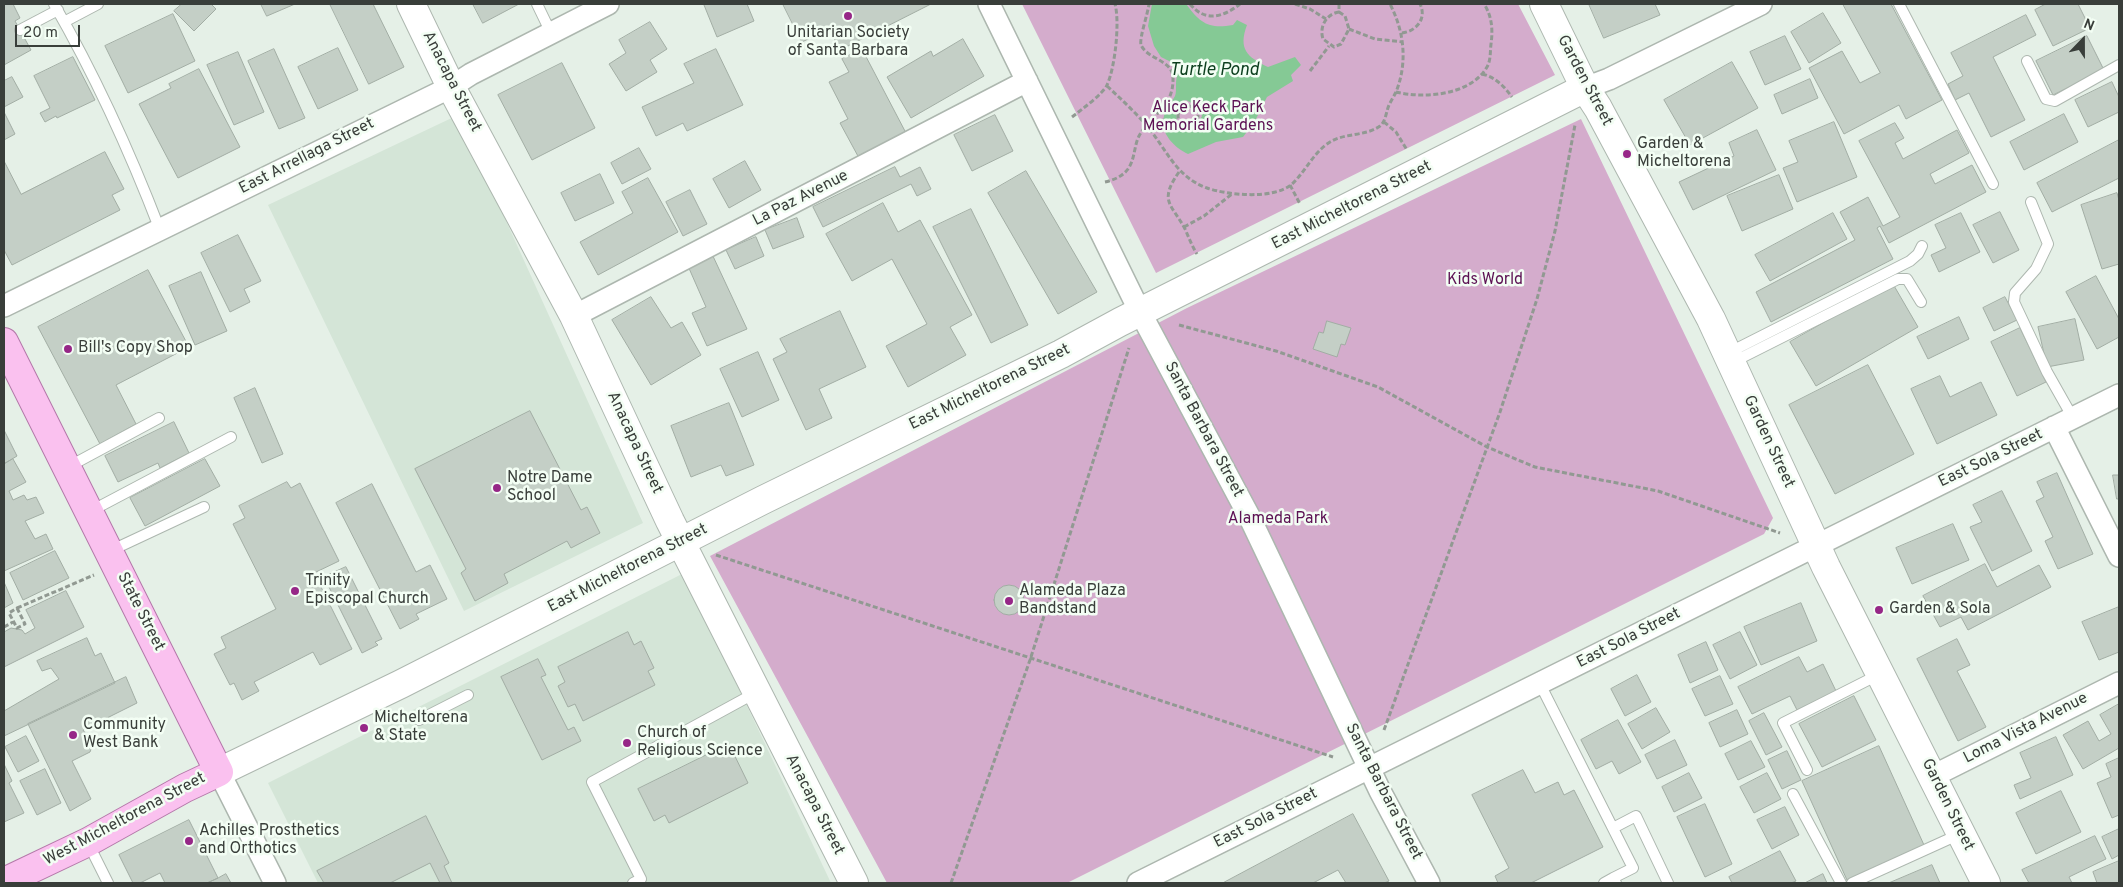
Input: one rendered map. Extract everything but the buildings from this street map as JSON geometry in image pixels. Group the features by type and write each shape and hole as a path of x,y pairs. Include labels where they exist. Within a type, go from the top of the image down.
{"main road":[{"name":"State Street","path":"4,342 114,559 218,772"},
{"name":"West Micheltorena Street","path":"4,882 33,876 88,842 185,788 218,772"}],"street":[{"name":"Anacapa Street","path":"412,4 451,87 574,316 681,543 854,883"},
{"name":"East Arrellaga Street","path":"4,306 451,87 471,74 608,4"},
{"name":"Santa Barbara Street","path":"989,4 1140,312 1249,516 1369,767 1429,883"},
{"name":"Garden Street","path":"1544,4 1585,88 1598,108 1730,358 1816,546 1986,883"},
{"name":"East Micheltorena Street","path":"218,772 401,684 1061,354 1140,312 1585,88 1609,79 1761,4"},
{"name":"La Paz Avenue","path":"574,316 1028,81"},
{"name":"East Sola Street","path":"1138,883 2119,395"},
{"path":"2054,427 2119,556"},
{"name":"Loma Vista Avenue","path":"1933,776 2119,682"},
{"name":"State Street","path":"218,772 275,883"}],"lane":[{"path":"64,22 98,4"},
{"path":"537,4 551,33"},
{"path":"1899,4 1993,184"},
{"path":"20,30 56,7 90,68 126,143 160,230"},
{"path":"2027,61 2046,99 2055,101 2119,65"},
{"path":"2031,202 2048,244 2036,269 2015,293 2014,302 2047,372 2073,418"},
{"path":"1730,358 1910,261 1918,254 1922,246"},
{"path":"1730,358 1898,279 1907,279 1921,302"},
{"path":"68,467 159,418"},
{"path":"90,512 231,438"},
{"path":"114,559 204,507"},
{"path":"1807,770 1783,723 1882,674"},
{"path":"1540,684 1633,868 1611,882"},
{"path":"633,883 641,879 592,782 757,692"},
{"path":"419,720 468,696"},
{"path":"1793,794 1841,883"},
{"path":"1613,828 1636,816 1668,883"},
{"path":"1852,883 1962,834"},
{"path":"88,842 108,883"}],"path":[{"path":"1072,117 1107,86 1116,34 1117,12 1115,4"},
{"path":"1105,182 1124,174 1129,168 1140,135 1169,102 1173,77 1170,70 1158,58 1149,54 1141,45 1141,34 1147,19 1149,4"},
{"path":"1190,4 1204,16 1214,18 1240,4"},
{"path":"1295,4 1310,9 1326,19"},
{"path":"1339,4 1339,12"},
{"path":"1107,86 1147,126 1179,172 1201,185 1232,194 1263,193 1290,186 1312,158 1331,141 1346,135 1379,127 1384,122 1396,92 1404,52 1402,32 1390,4"},
{"path":"1402,32 1409,32 1422,20 1424,13 1420,4"},
{"path":"1396,92 1427,95 1441,93 1467,85 1482,74 1490,57 1492,41 1490,16 1484,4"},
{"path":"1339,12 1345,16 1349,29 1341,44 1330,46 1323,40 1321,33 1326,19 1339,12"},
{"path":"1349,29 1375,39 1403,42"},
{"path":"1310,71 1330,46"},
{"path":"1482,74 1490,76 1505,87 1514,100"},
{"path":"1169,102 1179,110"},
{"path":"1190,106 1194,108 1198,112 1197,122 1192,126 1182,124 1178,115 1179,110 1190,106"},
{"path":"1384,122 1396,132 1408,151"},
{"path":"1384,730 1487,447 1537,299 1555,230 1575,125"},
{"path":"1179,172 1171,186 1169,205 1184,227 1197,254"},
{"path":"1290,186 1300,204"},
{"path":"1184,227 1204,216 1232,194"},
{"path":"1179,325 1276,351 1378,387 1487,447 1535,467 1658,491 1780,533"},
{"path":"952,883 1030,660 1130,348"},
{"path":"716,555 1030,660 1333,757"},
{"path":"17,608 25,624 17,628 9,613 17,608 80,580 114,559"},
{"path":"4,627 13,622"}],"shaded area":[{"path":"458,115 643,523 464,611 268,205"},
{"path":"684,573 831,883 318,883 268,783"}],"green space":[{"name":"Alice Keck Park Memorial Gardens","path":"1022,4 1518,4 1555,75 1156,273"},
{"name":"Alameda Park","path":"1581,119 1773,518 1764,534 1067,883 887,883 710,556 1187,308"}],"water":[{"name":"Turtle Pond","path":"1152,4 1186,4 1196,16 1206,23 1225,26 1233,25 1237,20 1247,25 1244,33 1246,51 1255,60 1268,67 1295,57 1301,65 1291,75 1293,81 1267,97 1255,121 1243,137 1216,142 1188,154 1173,144 1164,128 1165,114 1176,94 1177,76 1171,62 1161,57 1154,46 1148,26","holes":["1186,100 1199,107 1202,116 1196,128 1185,129 1178,123 1177,114 1180,103"]}],"place":[{"name":"Unitarian Society of Santa Barbara","path":"848,16"},
{"name":"Garden & Micheltorena","path":"1627,154"},
{"name":"Bill's Copy Shop","path":"68,349"},
{"name":"Notre Dame School","path":"497,488"},
{"name":"Trinity Episcopal Church","path":"295,591"},
{"name":"Alameda Plaza Bandstand","path":"1009,601"},
{"name":"Garden & Sola","path":"1879,610"},
{"name":"Micheltorena & State","path":"364,728"},
{"name":"Community West Bank","path":"73,735"},
{"name":"Church of Religious Science","path":"627,743"},
{"name":"Achilles Prosthetics and Orthotics","path":"189,841"}],"park label":[{"name":"Kids World","path":"1485,281"}]}
